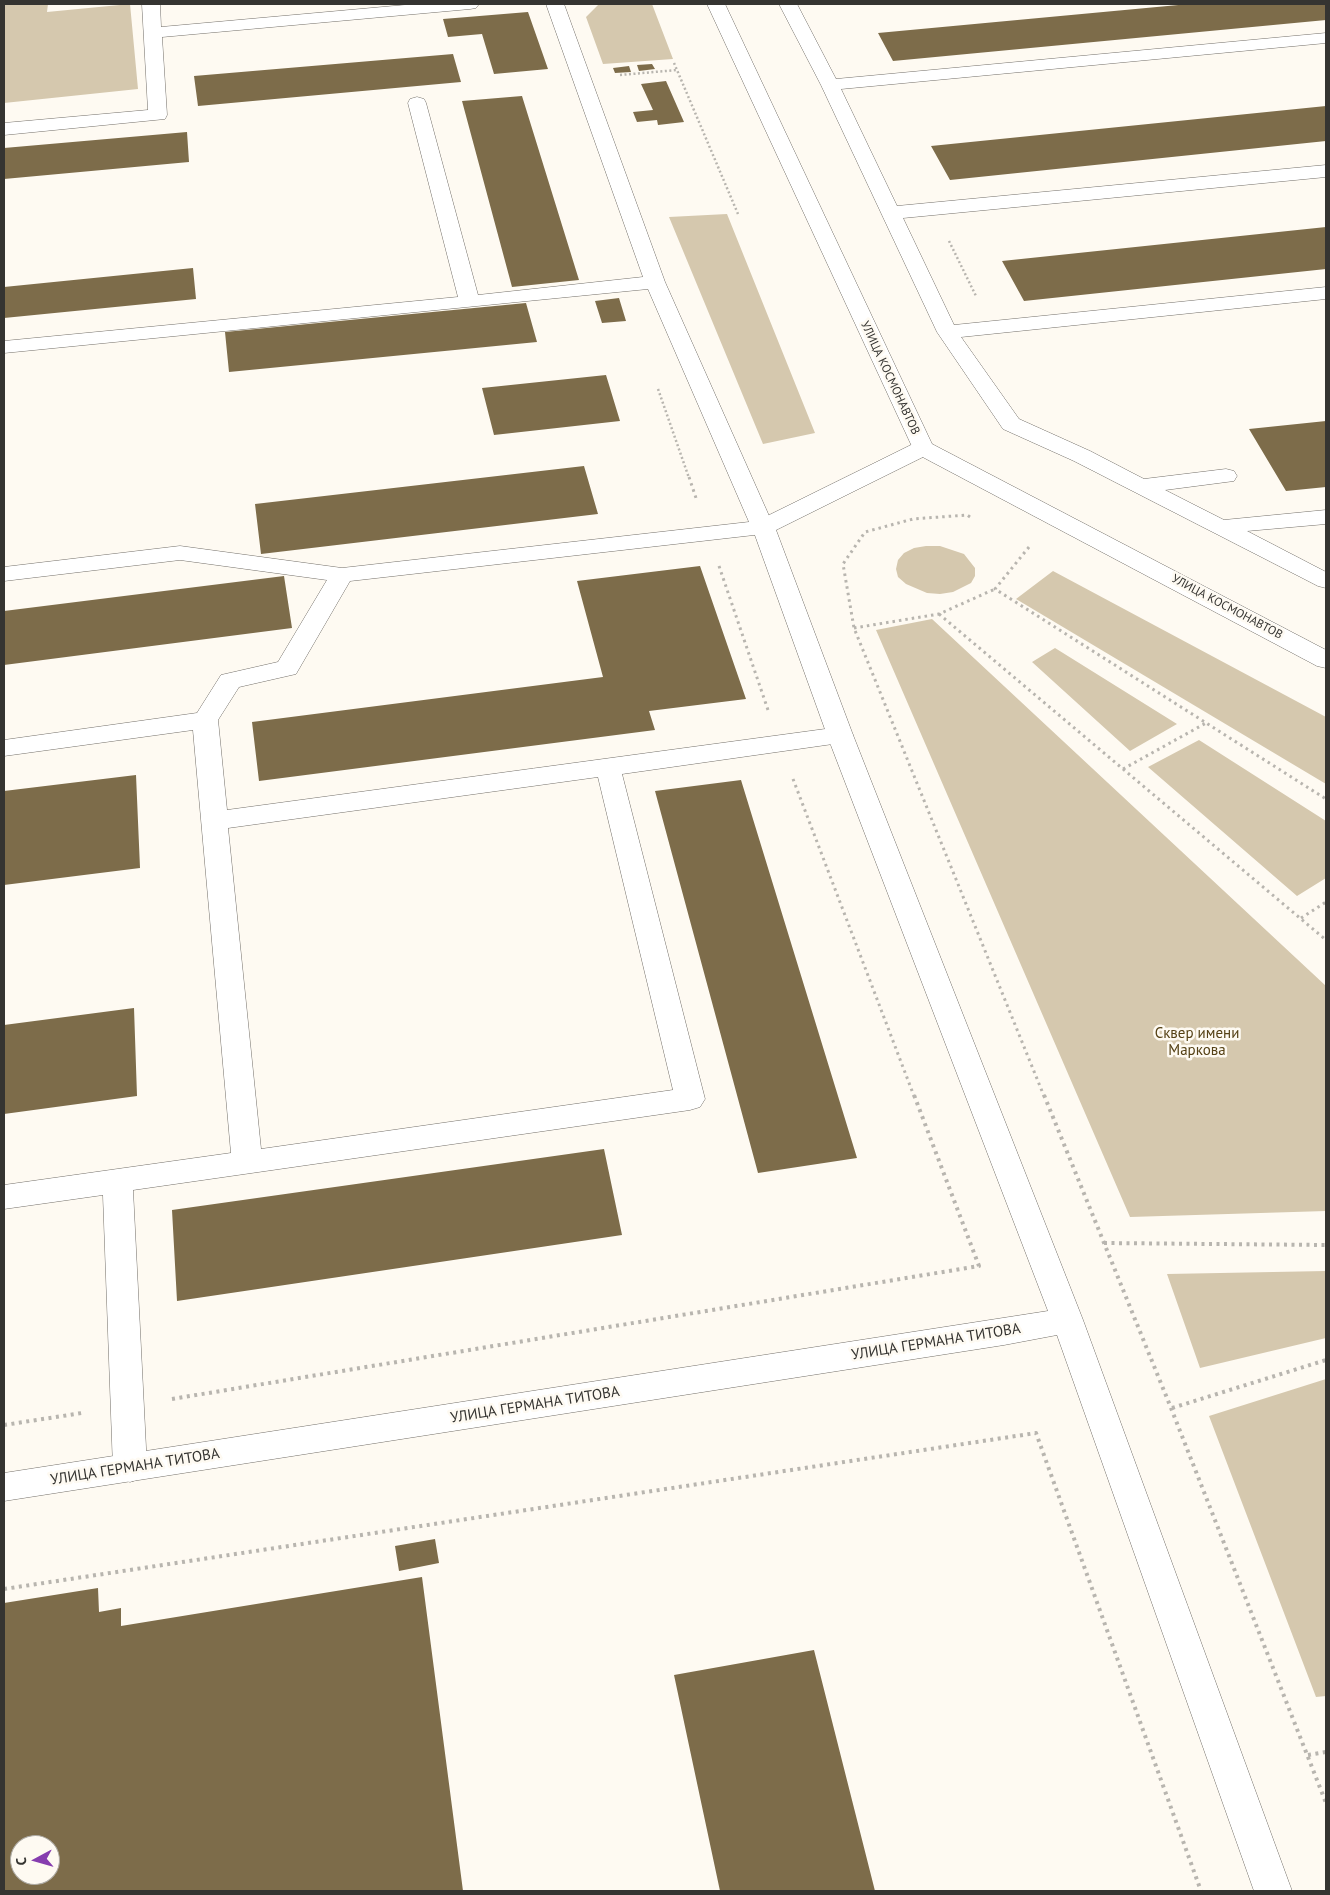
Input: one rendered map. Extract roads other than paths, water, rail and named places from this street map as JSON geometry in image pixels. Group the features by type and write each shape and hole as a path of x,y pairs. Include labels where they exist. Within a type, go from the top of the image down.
{"street":[{"path":"4,129 158,115 151,4"},
{"path":"153,34 470,4"},
{"name":"УЛИЦА КОСМОНАВТОВ","path":"716,4 923,448 1326,660"},
{"path":"788,4 830,85 947,332 1011,424 1140,486 1326,582"},
{"path":"562,7 656,282 763,527 840,735 1067,1320 1273,1891"},
{"path":"830,85 1326,38"},
{"path":"418,102 470,302"},
{"path":"890,214 1326,170"},
{"path":"4,347 656,282"},
{"path":"947,332 1326,293"},
{"path":"4,574 180,553 342,575 763,527 923,448"},
{"path":"1140,486 1226,476"},
{"path":"1220,527 1326,517"},
{"path":"247,1162 205,720 230,681 287,668 342,575"},
{"path":"4,748 205,720"},
{"path":"214,822 840,735"},
{"path":"4,1197 690,1099 608,767"},
{"path":"118,1181 130,1468"},
{"name":"УЛИЦА ГЕРМАНА ТИТОВА","path":"4,1488 1004,1332 1067,1320"}],"park label":[{"name":"Сквер имени Маркова","path":"1197,1042"}]}
